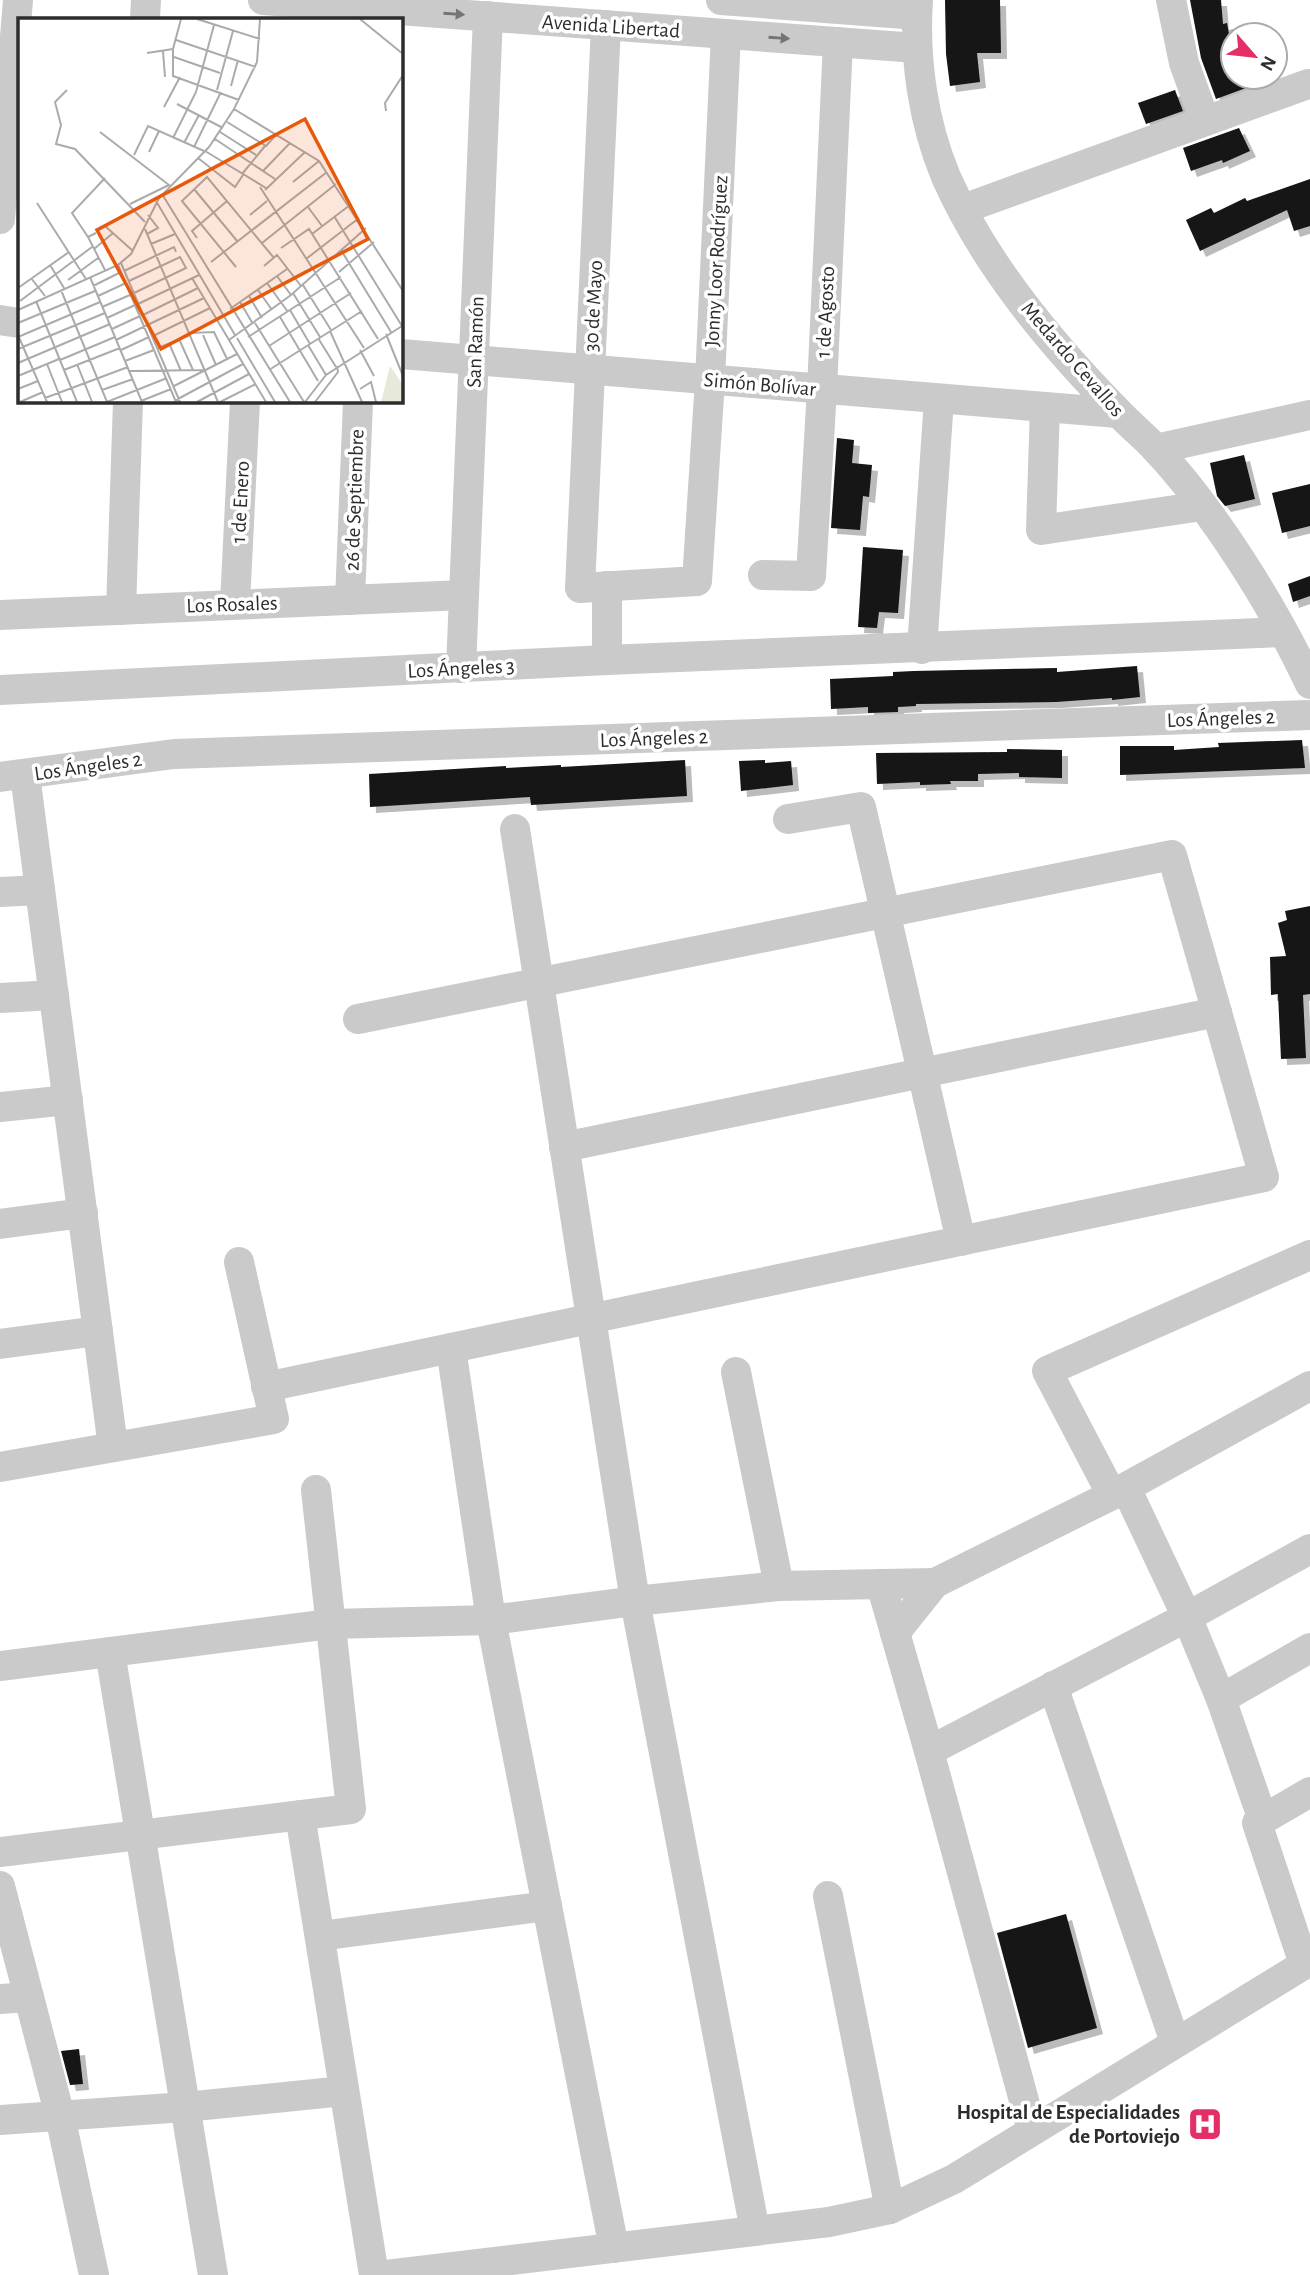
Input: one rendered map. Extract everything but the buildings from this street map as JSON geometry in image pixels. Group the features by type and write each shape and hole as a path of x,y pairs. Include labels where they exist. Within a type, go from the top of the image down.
{"street":[{"path":"0,209 5,97 18,0"},
{"path":"145,18 146,0"},
{"path":"263,18 264,0"},
{"name":"Avenida Libertad","path":"264,0 373,14 488,16 917,48"},
{"path":"721,0 918,8"},
{"path":"1171,0 1184,63 1205,121"},
{"name":"Medardo Cevallos","path":"918,8 917,48 933,139 946,177 963,209 1020,298 1068,358 1118,413 1156,449 1202,506 1247,571 1310,684"},
{"name":"San Ramón","path":"461,668 488,16"},
{"name":"30 de Mayo","path":"606,25 590,370 594,587 607,660"},
{"name":"Jonny Loor Rodríguez","path":"594,587 697,580 710,380 726,34"},
{"name":"1 de Agosto","path":"763,575 810,576 822,389 838,42"},
{"path":"963,209 1308,84"},
{"name":"Simón Bolívar","path":"402,354 1118,413"},
{"path":"922,649 939,398"},
{"path":"121,610 128,402"},
{"name":"1 de Enero","path":"235,604 245,402"},
{"name":"26 de Septiembre","path":"349,600 358,402"},
{"path":"1045,407 1041,530 1202,506"},
{"path":"1156,449 1310,415"},
{"name":"Los Rosales","path":"0,615 464,595"},
{"name":"Los Ángeles 3","path":"0,690 607,660 1283,632"},
{"name":"Los Ángeles 2","path":"13,787 174,754 1310,715"},
{"path":"13,787 40,890 113,1447"},
{"path":"788,819 861,807 961,1241"},
{"path":"515,829 635,1601 755,2231"},
{"path":"266,1387 1264,1177 1171,855 358,1019"},
{"path":"0,892 40,890"},
{"path":"0,998 54,995"},
{"path":"564,1147 1217,1012"},
{"path":"0,1107 68,1100"},
{"path":"0,1224 83,1213"},
{"path":"1263,1820 1221,1699 1187,1618 1119,1491 1047,1371 1310,1255"},
{"path":"0,1467 274,1419 239,1262"},
{"path":"0,1344 98,1331"},
{"path":"451,1348 491,1620 614,2248"},
{"path":"736,1373 779,1586"},
{"path":"895,1633 935,1584 1119,1491 1310,1386"},
{"path":"0,1852 351,1809 316,1490"},
{"path":"929,1751 1187,1618 1310,1549"},
{"path":"881,1584 1032,2130"},
{"path":"0,1666 330,1624 491,1620 779,1586 935,1584"},
{"path":"1221,1699 1310,1648"},
{"path":"110,1652 213,2275"},
{"path":"1053,1686 1175,2042"},
{"path":"386,2275 841,2220 890,2209 954,2179 1307,1963 1257,1823 1310,1793"},
{"path":"300,1815 374,2275"},
{"path":"0,1885 15,1998 60,2116 94,2275"},
{"path":"828,1896 890,2209"},
{"path":"320,1937 547,1906"},
{"path":"0,2120 185,2107 344,2091"}],"place":[{"name":"Hospital de Especialidades de Portoviejo","path":"1205,2124"}]}
